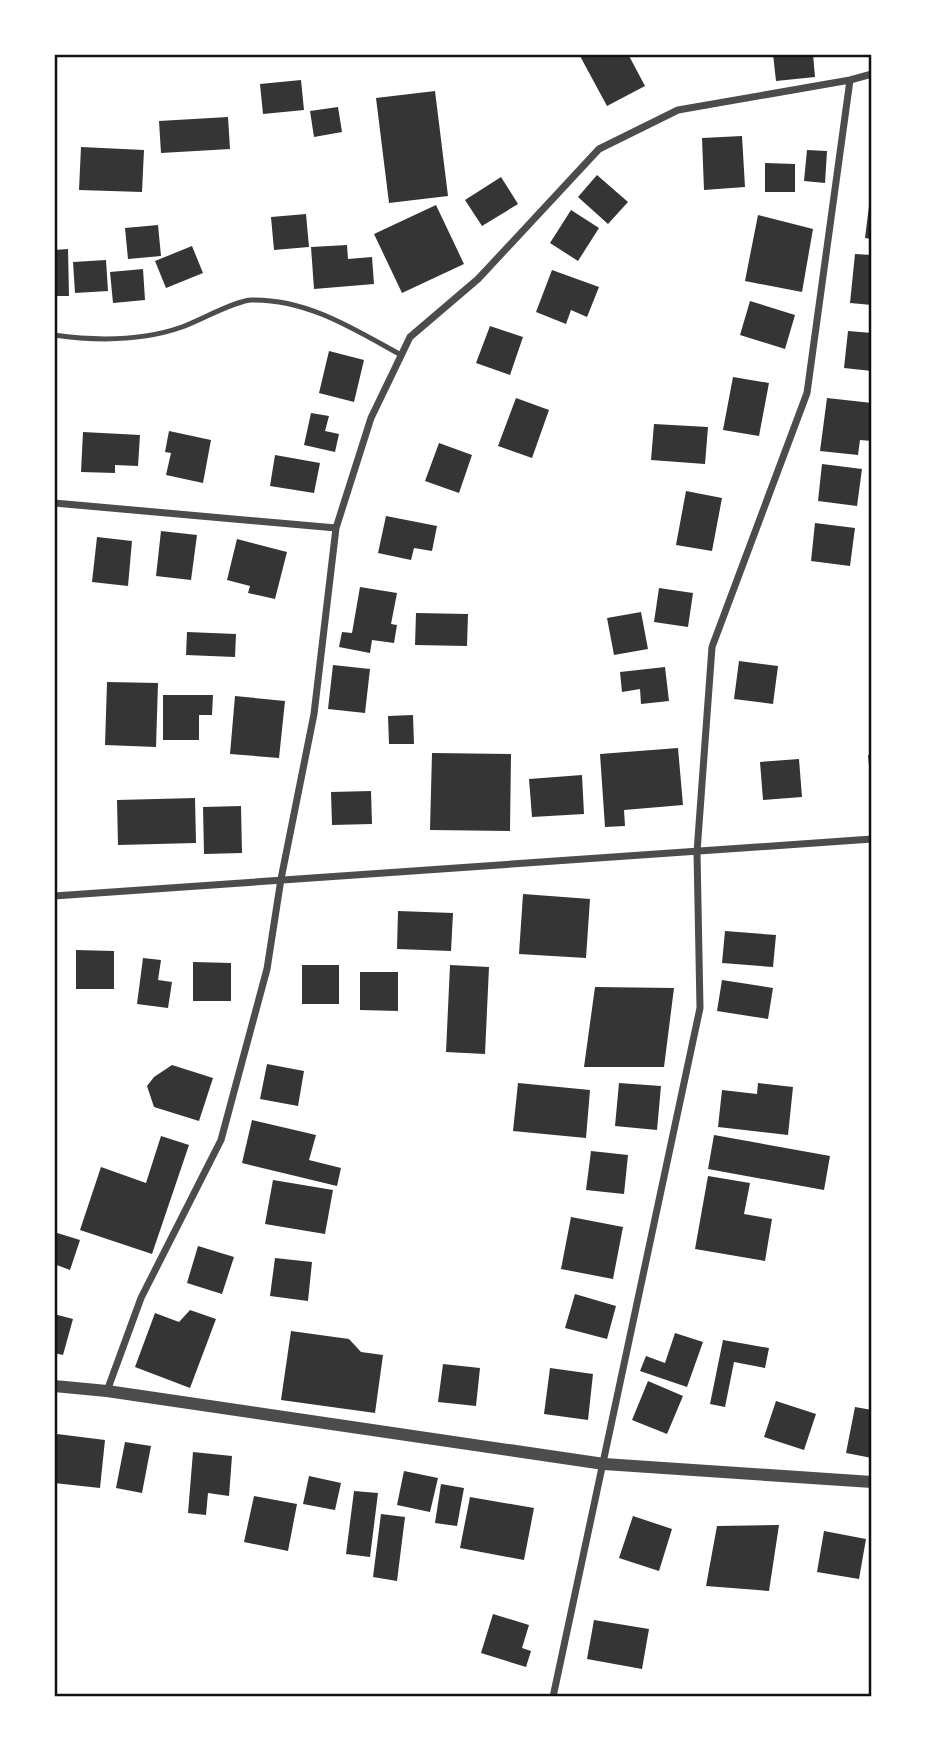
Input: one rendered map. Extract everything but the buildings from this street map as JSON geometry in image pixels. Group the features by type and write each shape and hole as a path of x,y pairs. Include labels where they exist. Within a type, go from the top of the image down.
{"street":[{"path":"107,1391 141,1298 221,1140 267,969 281,879 314,714 336,528 371,418 410,337 478,279 599,149 678,110 872,74"},
{"path":"553,1697 700,1008 697,852 712,647 807,393 850,80"},
{"path":"54,503 336,528"},
{"path":"54,896 872,839"},
{"path":"54,1385 604,1464 872,1482"}],"lane":[{"path":"54,335 88,340 137,337 180,328 249,300 301,306 347,325 401,355"}]}
